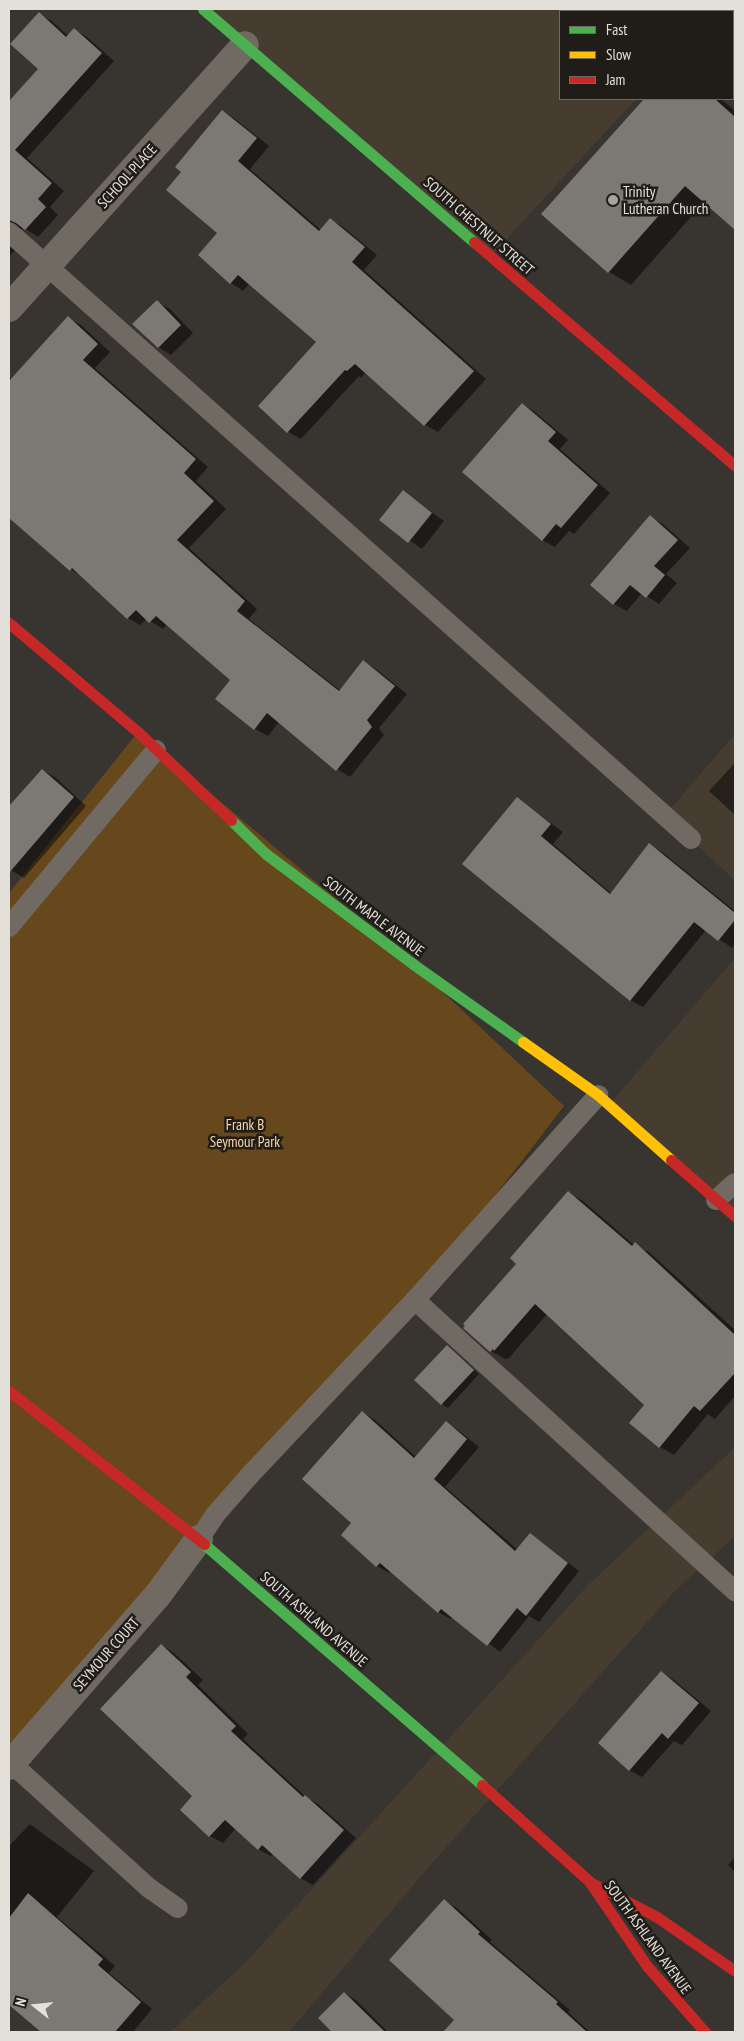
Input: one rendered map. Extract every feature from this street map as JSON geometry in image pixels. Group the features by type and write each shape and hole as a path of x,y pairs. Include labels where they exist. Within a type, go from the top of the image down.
{"street":[{"name":"SOUTH CHESTNUT STREET","path":"203,9 735,466"},
{"name":"SCHOOL PLACE","path":"9,308 245,44"},
{"name":"SOUTH MAPLE AVENUE","path":"9,623 156,750 266,854 413,964 598,1096 735,1216"},
{"name":"SOUTH ASHLAND AVENUE","path":"9,1391 199,1539 473,1777 589,1881 647,1966 705,2032"},
{"name":"SEYMOUR COURT","path":"10,1765 156,1596 199,1539"},
{"name":"SOUTH ASHLAND AVENUE","path":"589,1881 657,1917 735,1971"}],"lane":[{"path":"9,232 691,839"},
{"path":"9,927 156,750"},
{"path":"199,1539 215,1515 250,1475 415,1300 598,1096"},
{"path":"716,1200 735,1183"},
{"path":"415,1300 735,1591"},
{"path":"10,1765 149,1888 178,1908"}],"shaded area":[{"path":"203,9 719,9 559,10 559,100 635,100 491,256"},
{"path":"735,734 735,881 665,815"},
{"path":"735,958 735,1216 609,1105"},
{"path":"735,1447 735,1536 674,1592 427,1869 289,2032 170,2032 245,1963 587,1586"}],"green space":[{"name":"Frank B Seymour Park","path":"138,732 413,964 564,1106 415,1300 9,1766 9,893"}],"building":[{"path":"39,12 66,37 74,28 102,53 15,150 52,183 38,199 46,207 25,230 9,220 9,101 38,69 10,44"},
{"name":"Trinity Lutheran Church","path":"643,100 716,100 735,117 735,230 685,186 608,273 541,214"},
{"path":"222,110 257,138 238,161 319,231 330,218 365,247 352,262 474,371 424,426 355,364 347,371 345,370 287,433 258,406 316,342 238,275 230,284 198,255 217,233 166,190 181,172 175,167"},
{"path":"157,300 181,325 158,348 132,324"},
{"path":"68,316 98,344 83,360 196,459 184,473 214,501 177,540 245,601 237,611 339,691 363,660 395,686 367,720 372,727 336,771 267,713 254,730 215,699 230,680 156,616 149,623 136,610 127,619 72,568 70,571 9,518 9,381"},
{"path":"522,403 556,432 548,441 598,485 561,528 556,524 542,541 462,472"},
{"path":"403,490 432,513 408,543 379,520"},
{"path":"650,515 678,540 654,566 665,575 646,598 630,585 613,605 590,585"},
{"path":"42,769 74,797 9,873 9,806"},
{"path":"517,797 551,824 541,836 610,894 649,843 735,913 735,920 718,941 694,922 630,1001 462,864"},
{"path":"568,1191 632,1246 635,1242 735,1335 735,1373 700,1411 694,1406 659,1448 629,1423 644,1405 535,1304 494,1351 493,1349 490,1352 463,1328 465,1326 463,1324 516,1264 510,1258"},
{"path":"447,1345 474,1370 441,1405 414,1380"},
{"path":"362,1411 414,1458 446,1421 467,1439 434,1479 515,1551 530,1533 568,1563 526,1616 517,1608 487,1646 441,1609 438,1613 380,1563 376,1567 341,1535 351,1523 302,1479"},
{"path":"161,1644 191,1672 186,1677 236,1726 231,1731 303,1797 305,1795 344,1830 300,1879 262,1845 258,1850 225,1820 209,1837 180,1810 192,1796 100,1709"},
{"path":"661,1671 699,1703 668,1739 662,1733 629,1771 598,1743"},
{"path":"28,1893 103,1959 98,1965 141,2002 115,2032 41,2032 9,2005 9,1918"},
{"path":"444,1899 480,1932 478,1934 558,2002 556,2004 587,2032 443,2032 454,2020 389,1960"},
{"path":"344,1992 385,2032 332,2032 318,2018"}],"traffic: fast":[{"path":"203,9 474,242"},
{"path":"231,820 266,854 413,964 523,1042"},
{"path":"204,1544 482,1785"}],"traffic: slow":[{"path":"523,1042 598,1095 671,1160"}],"traffic: jam":[{"path":"474,242 735,466"},
{"path":"9,623 138,732 231,820"},
{"path":"671,1160 735,1216"},
{"path":"9,1391 204,1544"},
{"path":"482,1785 589,1881 647,1966 705,2032"},
{"path":"590,1882 657,1917 735,1971"}],"place":[{"name":"Trinity Lutheran Church","path":"613,200"}]}
